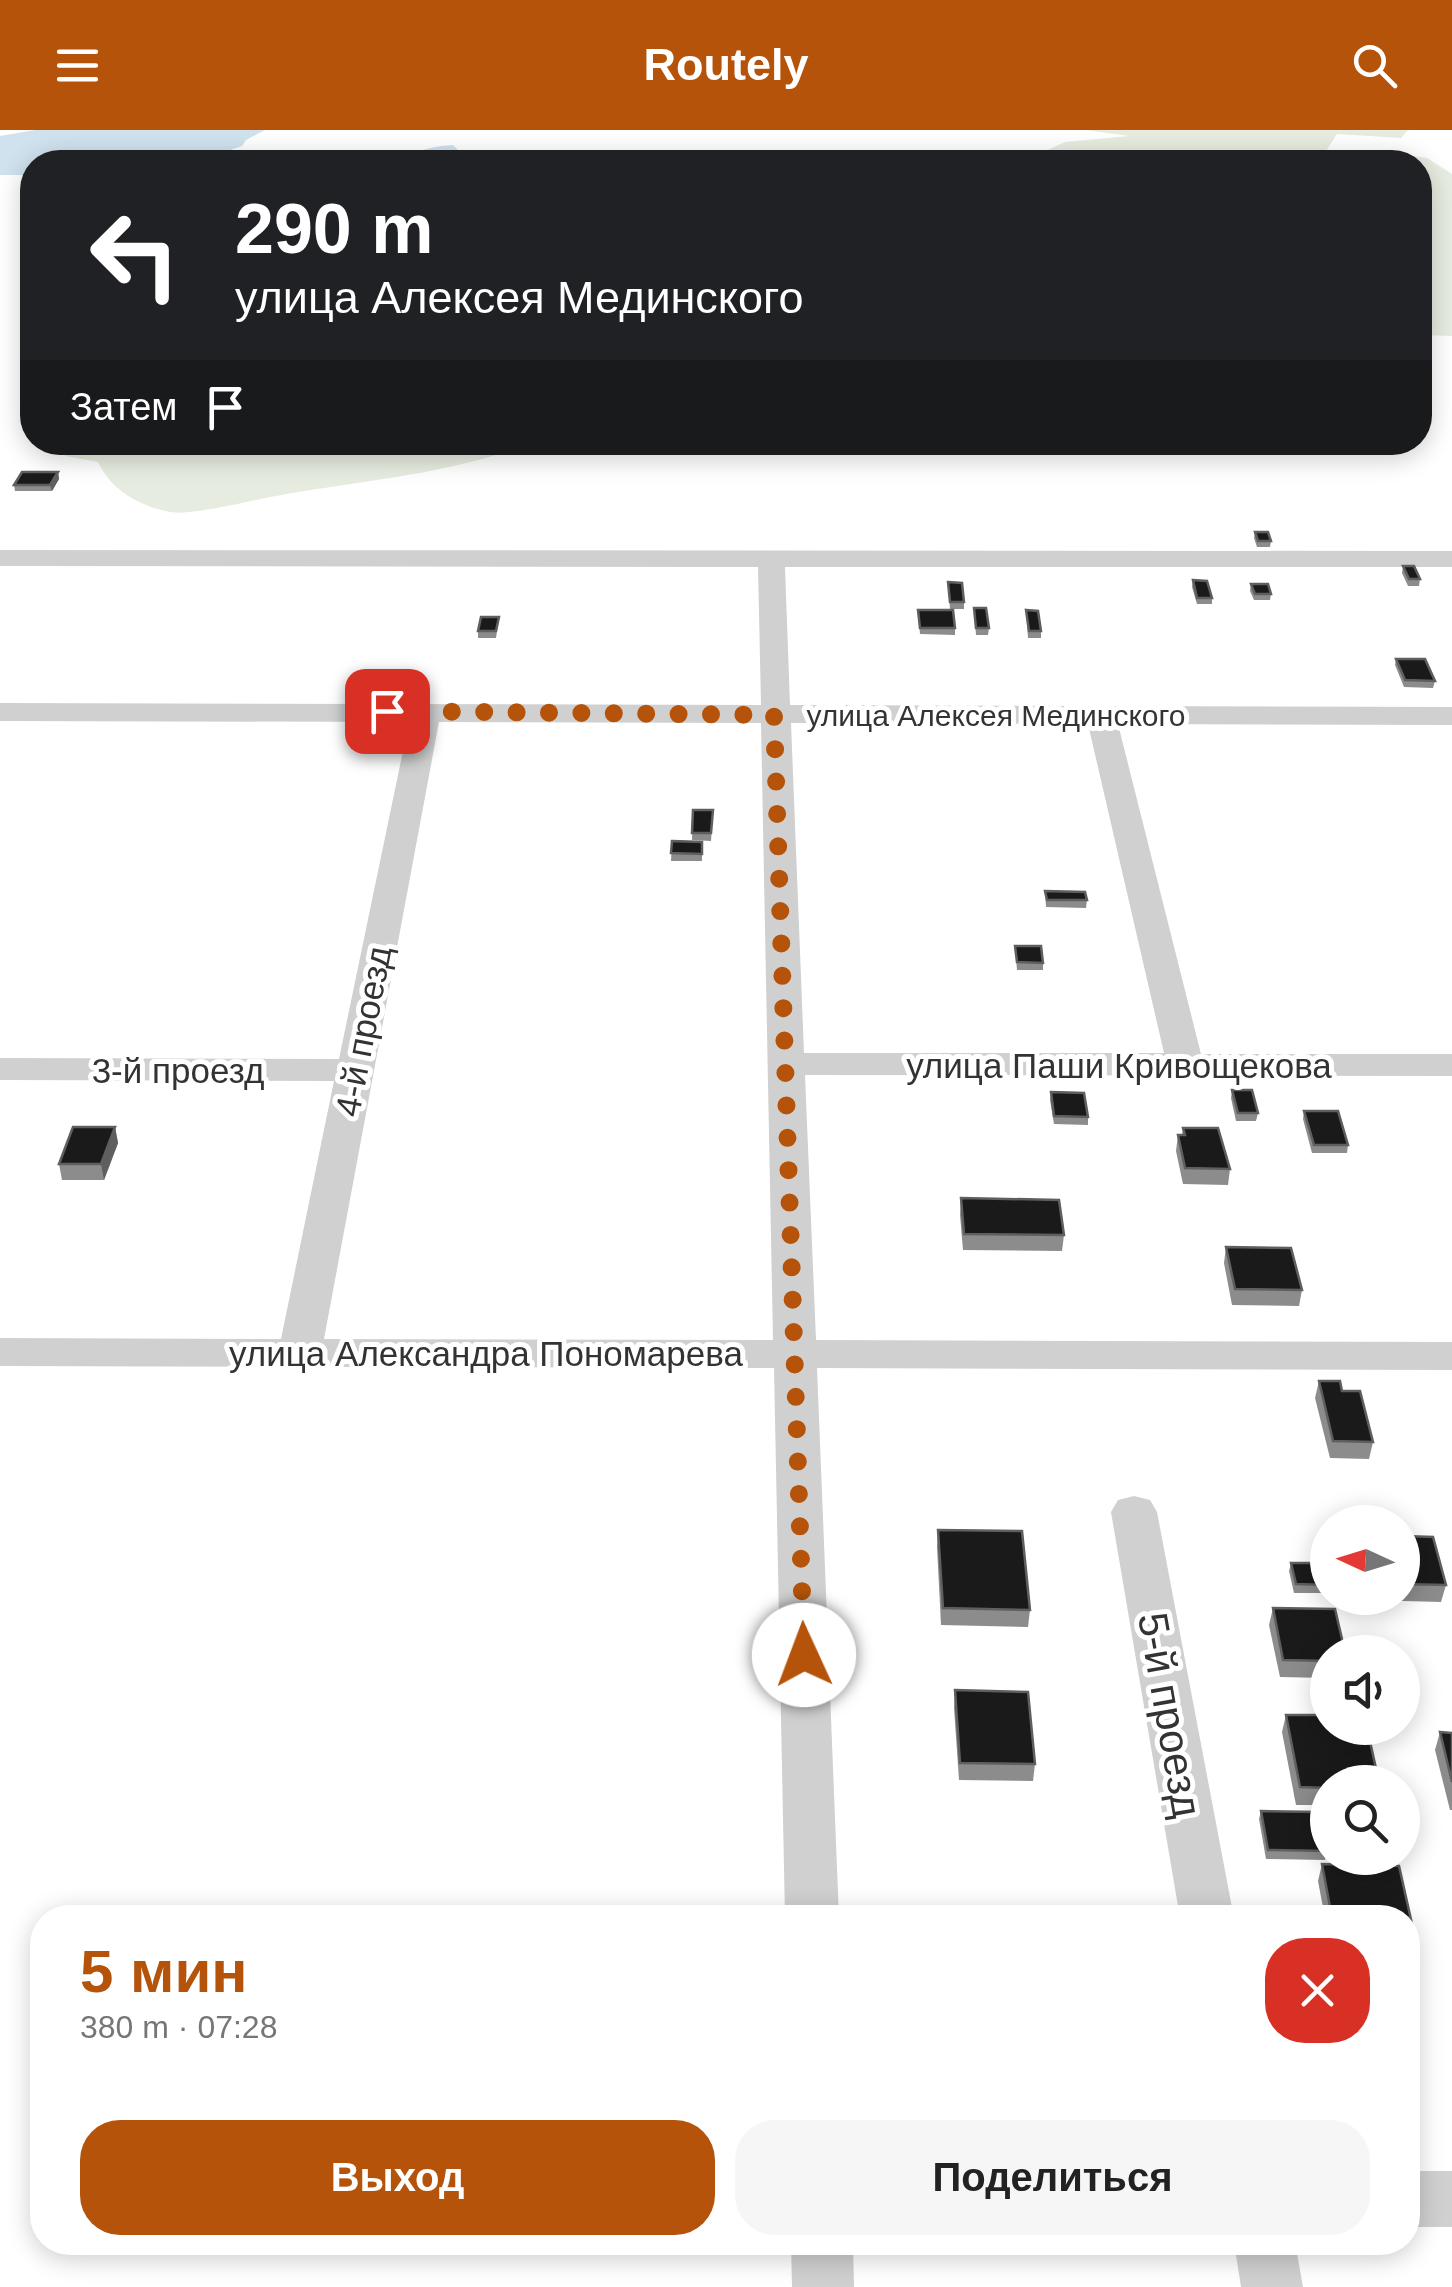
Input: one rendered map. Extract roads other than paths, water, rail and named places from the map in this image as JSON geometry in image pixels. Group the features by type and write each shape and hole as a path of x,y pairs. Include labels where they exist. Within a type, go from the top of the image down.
{"street":[{"path":"0,558 1452,559"},
{"path":"771,559 812,1905"},
{"name":"4-й проезд","path":"300,1350 426,711"},
{"name":"улица Алексея Мединского","path":"0,712 1101,716 1449,723"},
{"path":"1101,716 1185,1065"},
{"name":"улица Паши Кривощекова","path":"786,1064 1452,1065"},
{"name":"3-й проезд","path":"0,1069 355,1070"},
{"name":"улица Александра Пономарева","path":"0,1352 1452,1356"},
{"name":"5-й проезд","path":"1134,1512 1204,1905"},
{"path":"1420,2199 1452,2199"},
{"path":"822,2255 823,2287"},
{"path":"1266,2255 1272,2287"}],"water":[{"path":"35,130 265,130 230,150 20,150 20,175 0,175 0,136"},
{"path":"453,145 458,150 424,150"}]}
